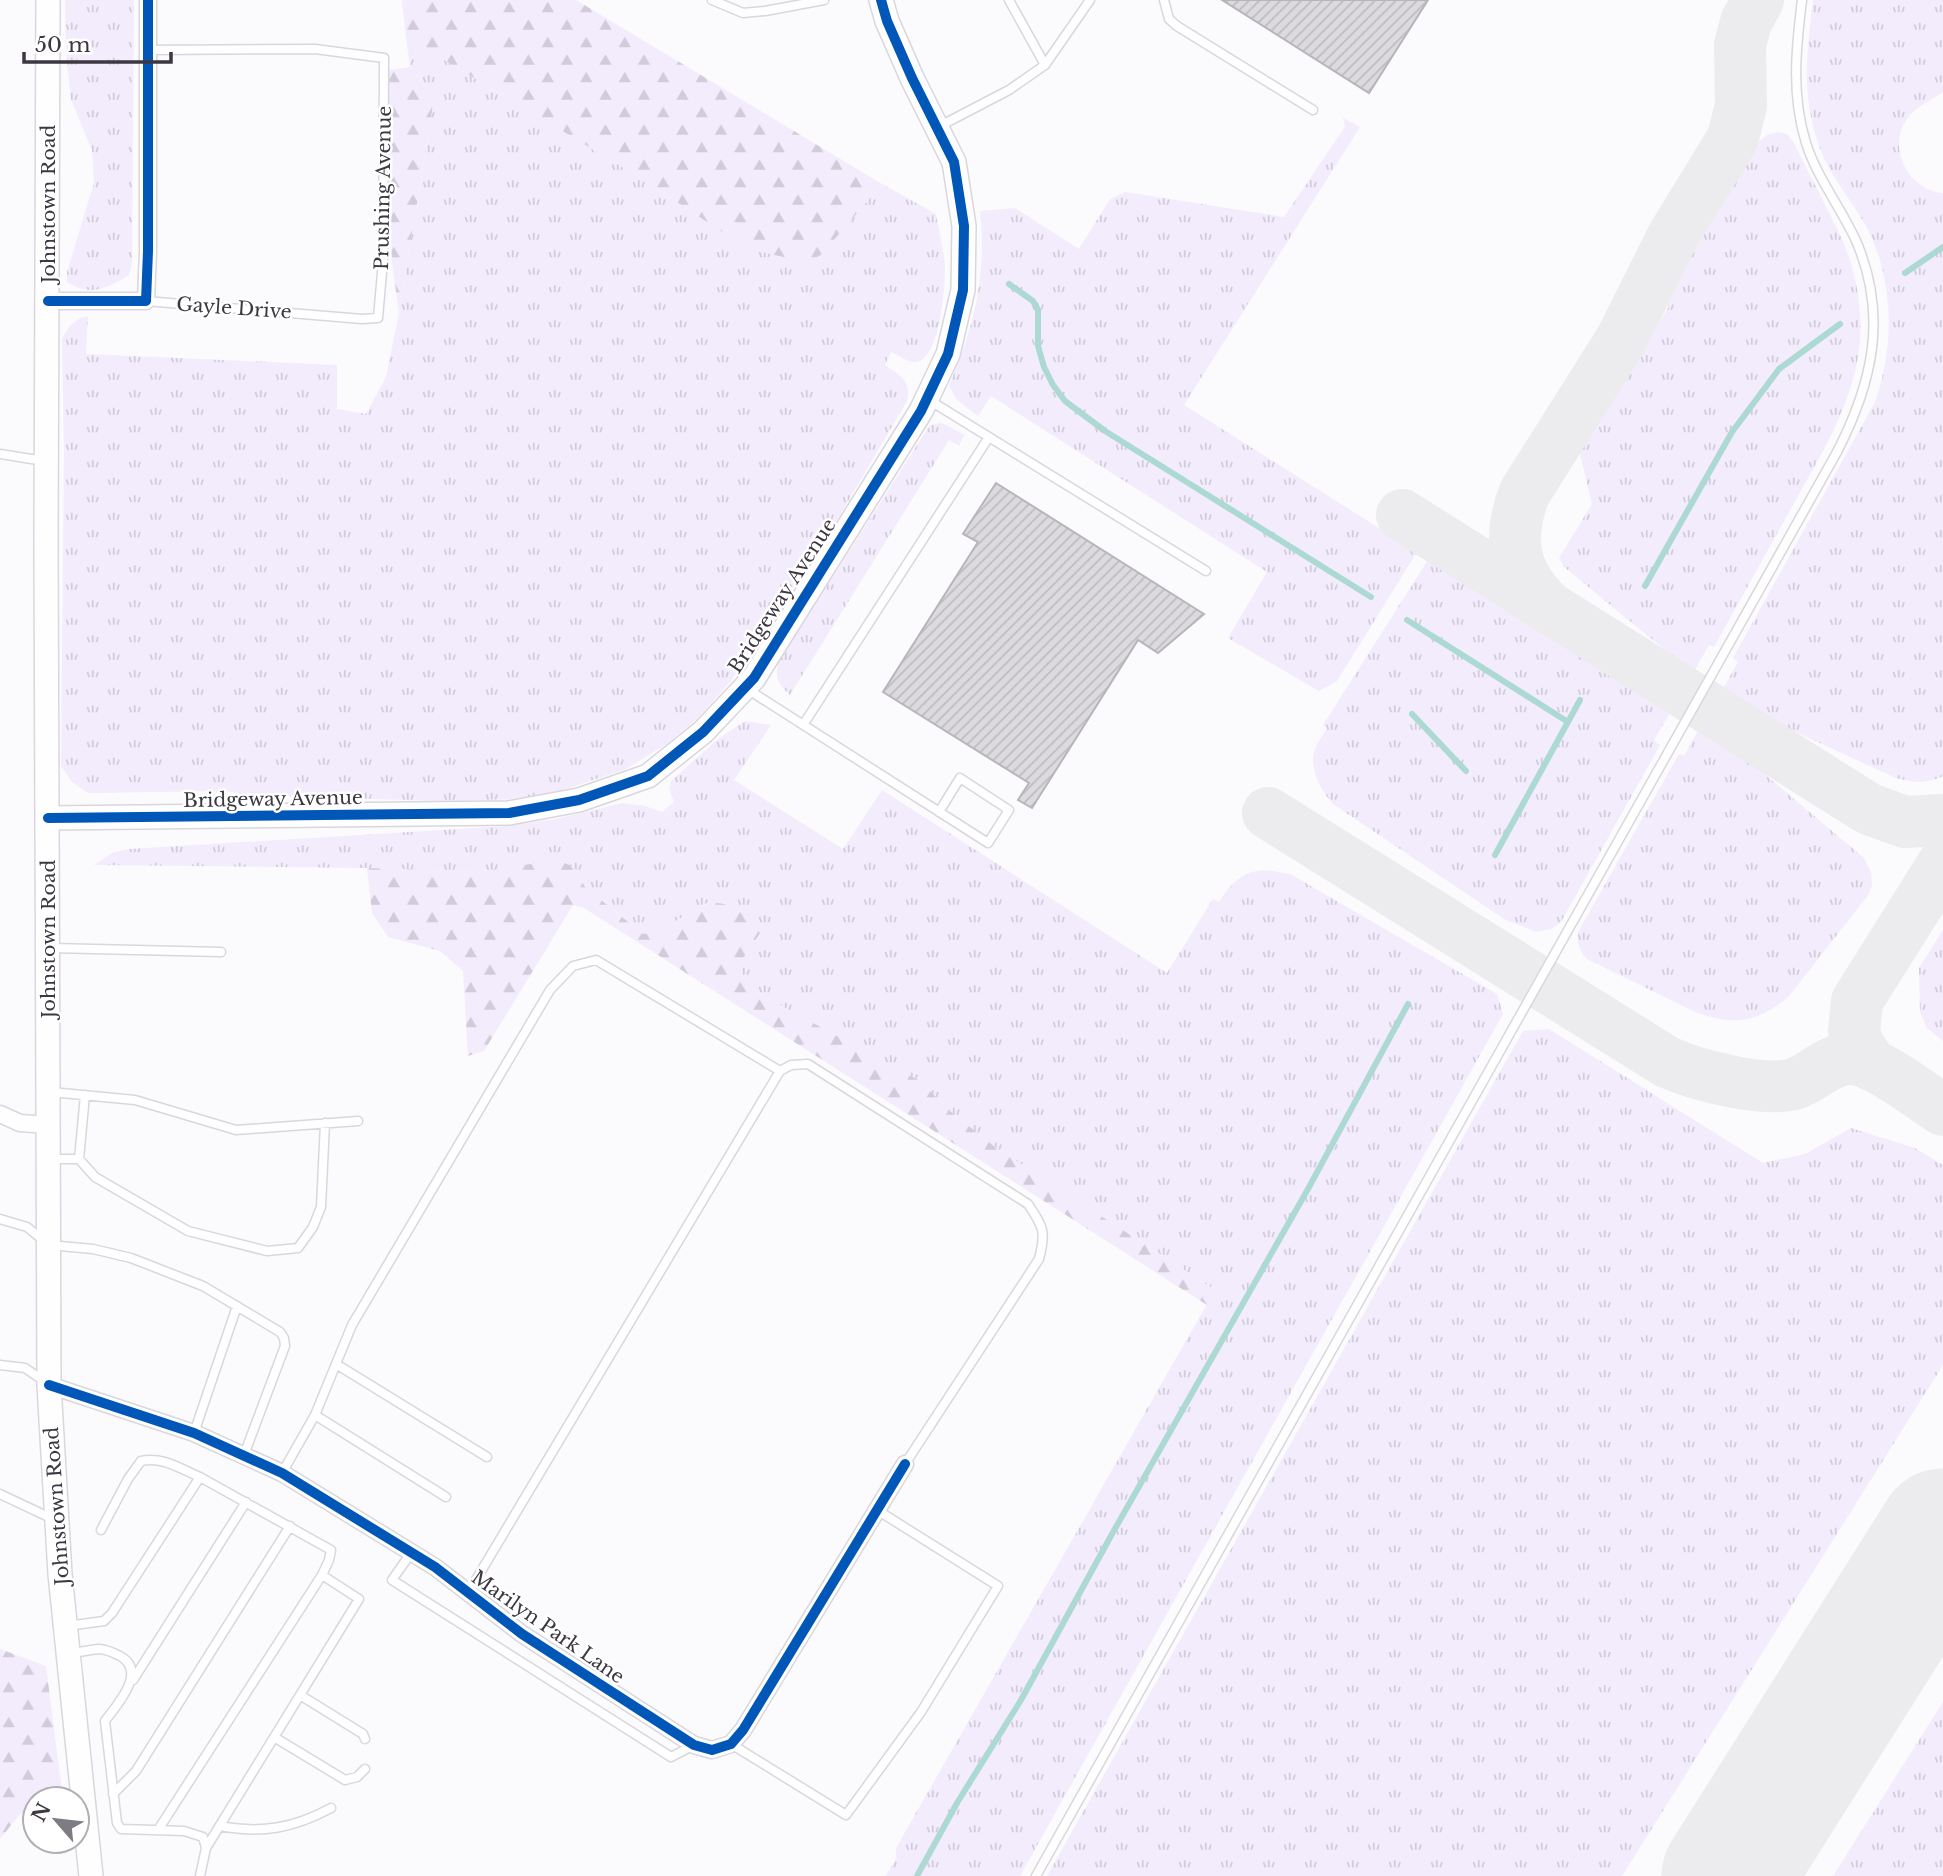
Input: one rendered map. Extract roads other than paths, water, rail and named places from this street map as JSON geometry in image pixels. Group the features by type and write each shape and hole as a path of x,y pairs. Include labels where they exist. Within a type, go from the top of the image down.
{"main road":[{"name":"Johnstown Road","path":"48,0 49,1385 57,1522 91,1876"},
{"name":"Bridgeway Avenue","path":"48,818 509,813 579,800 648,776 703,732 754,678 927,398 948,354 963,290 964,226 954,162 887,20 881,0"}],"street":[{"path":"145,301 148,251 148,0"},
{"name":"Gayle Drive","path":"48,301 145,301"},
{"path":"0,1114 20,1123 48,1125"},
{"name":"Marilyn Park Lane","path":"49,1385 194,1433 282,1473 411,1553 522,1634 694,1745"},
{"path":"694,1745 712,1750 730,1745 743,1730 905,1464"}],"lane":[{"path":"712,0 743,13 824,0"},
{"path":"1009,0 1045,65"},
{"path":"937,128 1009,90 1045,65 1090,0"},
{"path":"1164,0 1169,19 1177,26 1313,110"},
{"path":"1036,1876 1856,415 1867,381 1873,346 1873,310 1868,275 1857,243 1807,145 1798,110 1795,75 1802,0"},
{"name":"Prushing Avenue","path":"148,50 315,49 384,58 383,261 378,318"},
{"name":"Gayle Drive","path":"145,301 362,319 378,318"},
{"path":"927,398 1206,571"},
{"path":"803,725 989,437"},
{"path":"0,454 47,462"},
{"path":"745,688 939,812 988,843 1009,810 960,778 939,812"},
{"path":"48,948 220,952"},
{"path":"282,1473 315,1415 352,1325 551,990 573,966 596,960 780,1071"},
{"path":"468,1592 780,1071 792,1065 808,1064 1028,1204 1044,1237 1038,1259 905,1464"},
{"path":"48,1091 135,1100 236,1130 358,1121"},
{"path":"85,1095 79,1159 95,1177 188,1231 267,1251 298,1248 313,1227 321,1207 325,1123"},
{"path":"48,1159 79,1159"},
{"path":"0,1219 27,1227 48,1245 93,1249 131,1258 203,1286 280,1332 285,1346 244,1455"},
{"path":"194,1433 237,1306"},
{"path":"336,1364 486,1457"},
{"path":"0,1365 25,1368 49,1385"},
{"path":"315,1415 446,1497"},
{"path":"101,1531 128,1479 141,1461 151,1459 200,1477 331,1550 322,1575 158,1830"},
{"path":"66,1626 104,1621 113,1613 200,1477"},
{"path":"0,1494 57,1522"},
{"path":"206,1848 203,1837 184,1831 121,1829 117,1823 105,1721 247,1502"},
{"path":"730,1745 846,1815 928,1701 998,1586 877,1510"},
{"path":"113,1794 136,1771 290,1526"},
{"path":"411,1553 392,1580 671,1756 694,1745"},
{"path":"200,1876 206,1848 359,1599 322,1575"},
{"path":"69,1654 102,1649 122,1657 129,1663 132,1675 127,1690"},
{"path":"300,1695 363,1734 365,1739"},
{"path":"274,1737 345,1780 357,1777 365,1769"},
{"path":"220,1826 246,1831 269,1830 304,1820 331,1808"}],"waterway":[{"path":"1905,273 1943,247"},
{"path":"1009,284 1033,301 1038,310 1038,346 1044,367 1065,401 1105,431 1371,597"},
{"path":"1645,586 1732,432 1779,369 1840,324"},
{"path":"1407,620 1568,722"},
{"path":"1495,855 1580,700"},
{"path":"1412,714 1466,771"},
{"path":"917,1876 957,1803 1021,1700 1308,1189 1408,1004"}]}
